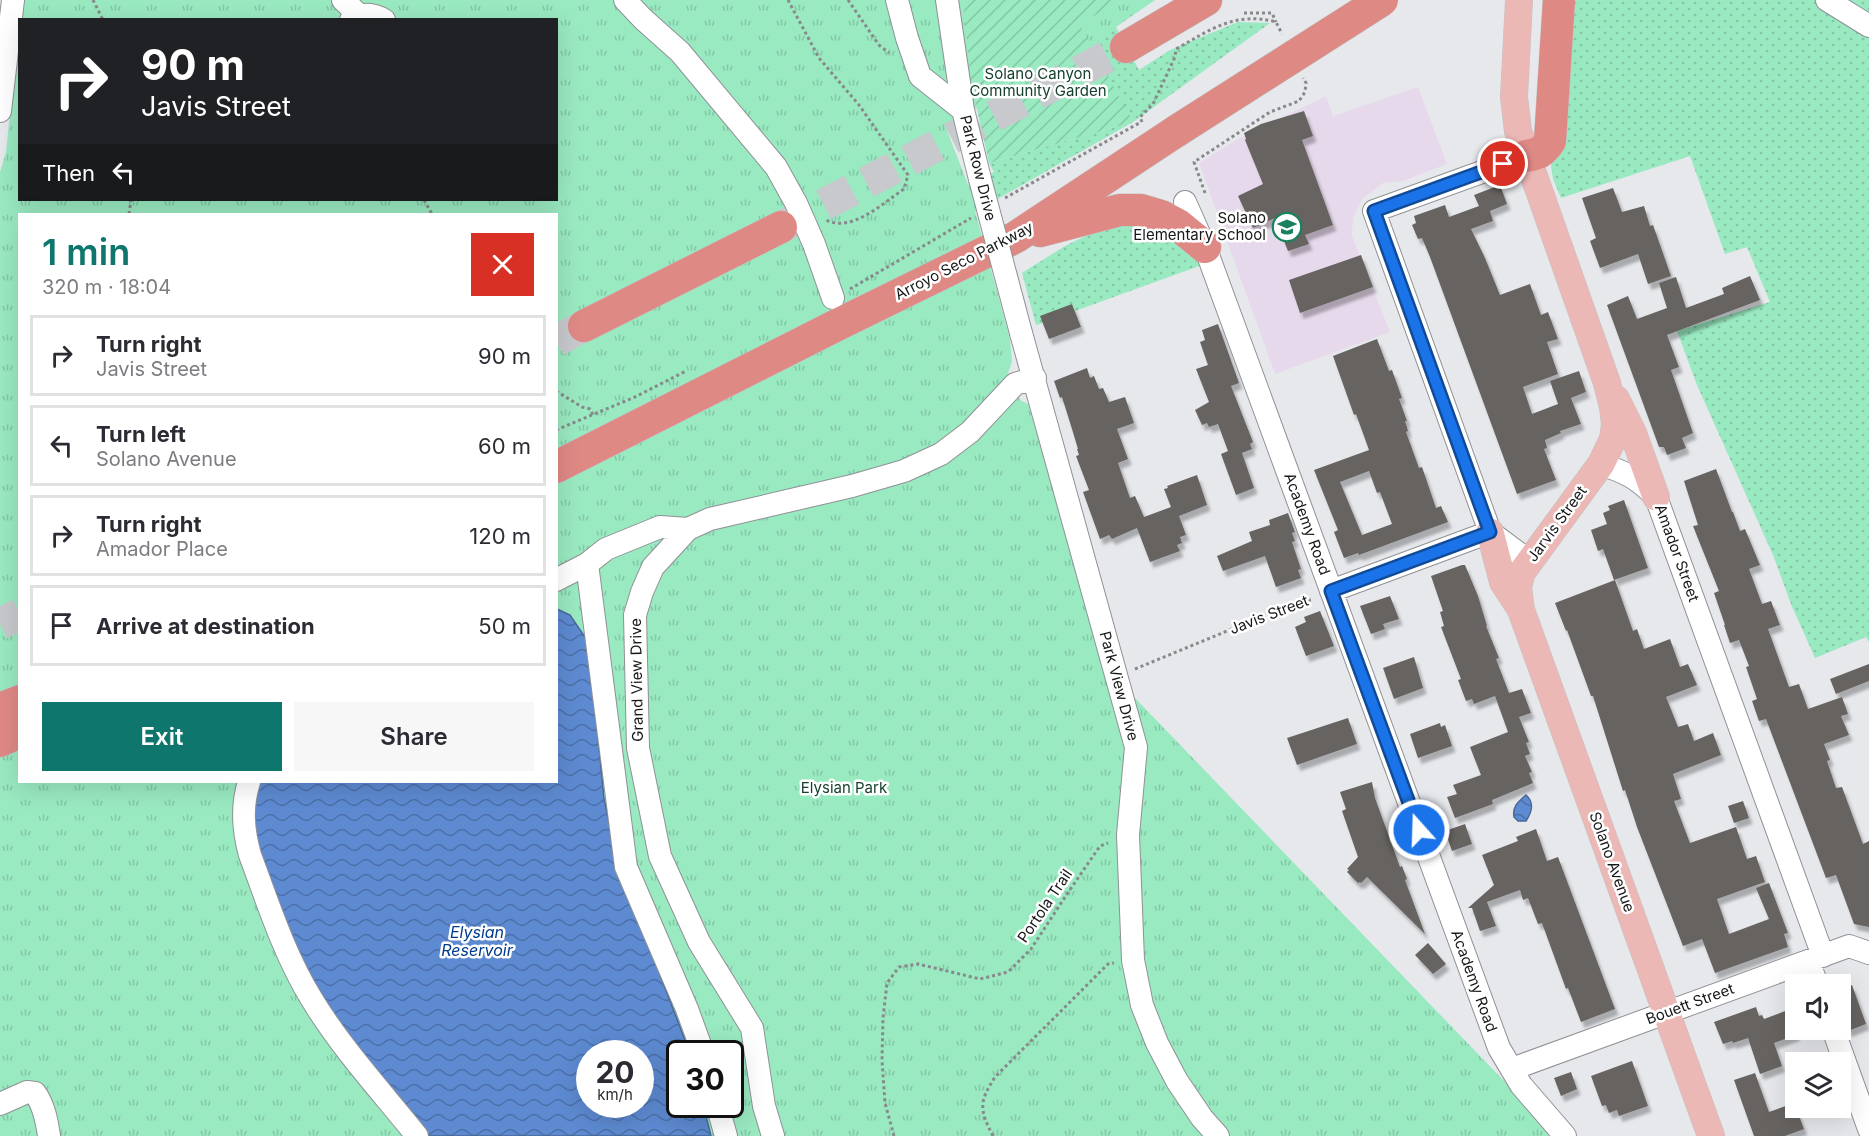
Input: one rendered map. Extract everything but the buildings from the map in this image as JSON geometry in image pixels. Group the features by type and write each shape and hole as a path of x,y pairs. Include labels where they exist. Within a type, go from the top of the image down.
{"highway":[{"path":"1126,47 1206,0"},
{"name":"Arroyo Seco Parkway","path":"558,466 1016,237 1162,125 1382,0"},
{"path":"1526,156 1539,153 1550,141 1559,0"},
{"path":"1016,237 1120,210 1141,210 1161,216 1178,225 1205,247"},
{"path":"584,326 788,215"},
{"path":"0,709 18,701"},
{"path":"0,741 18,733"}],"main road":[{"path":"1519,0 1514,97 1518,131 1607,382 1615,424 1612,439 1601,464"},
{"path":"1607,382 1633,433 1656,497"},
{"name":"Jarvis Street","path":"1520,598 1522,572 1528,561 1601,464"},
{"name":"Solano Avenue","path":"1490,532 1503,582 1520,598 1711,1136"}],"street":[{"path":"0,111 13,0"},
{"path":"625,0 680,52 776,168 788,215 823,265 833,298"},
{"path":"897,0 920,76 963,110"},
{"name":"Park Row Drive","path":"947,0 963,110 1021,333"},
{"path":"1827,0 1869,26"},
{"path":"351,12 376,15 381,18"},
{"path":"1526,156 1374,211 1490,532 1528,561"},
{"name":"Academy Road","path":"1195,198 1205,247 1498,1048 1521,1085 1565,1136"},
{"name":"Park View Drive","path":"1021,333 1136,747 1128,836 1133,960 1142,1005 1157,1043 1177,1081 1202,1118 1218,1136"},
{"name":"Grand View Drive","path":"773,1136 764,1106 752,1028 699,942 660,856 638,748 635,615 642,592 653,567 688,529 710,519 852,486 904,471 941,454 970,432 1015,384 1035,378"},
{"name":"Amador Street","path":"1601,464 1627,473 1656,497 1816,958 1816,974"},
{"path":"558,579 587,564 606,549 660,527 688,529"},
{"path":"1331,591 1490,532"},
{"path":"587,564 626,867 698,1040"},
{"path":"249,783 244,803 245,838 293,966 311,999 349,1053 417,1136"},
{"name":"Bouett Street","path":"1512,1069 1849,946 1869,953"},
{"path":"1837,1040 1869,1129"},
{"path":"0,1104 27,1092 35,1093 46,1119 49,1136"},
{"path":"721,1118 726,1136"}],"path":[{"path":"93,0 102,18"},
{"path":"788,0 819,58 859,105 908,175 904,189 852,222 831,223 788,215"},
{"path":"848,0 879,45 895,57 914,58"},
{"path":"1244,13 1272,13 1286,42"},
{"path":"1142,122 1140,117 1153,104 1175,57 1176,49 1209,30 1239,19 1262,18 1276,22"},
{"path":"1195,198 1194,162 1270,112 1299,101 1305,92 1306,83 1301,73"},
{"path":"998,202 1142,122 1162,125"},
{"path":"833,298 978,214"},
{"path":"558,429 635,397 687,371"},
{"path":"558,392 582,407 590,409 593,415"},
{"name":"Javis Street","path":"1116,676 1331,591"},
{"name":"Portola Trail","path":"894,1136 885,1103 882,1060 883,1018 887,983 899,967 918,964 980,979 1008,972 1030,950 1101,846 1128,836"},
{"path":"993,1136 983,1117 983,1095 994,1077 1108,964 1133,960"}],"shaded area":[{"name":"Solano Elementary School","path":"1418,87 1447,164 1403,181 1383,183 1362,199 1353,218 1352,236 1390,332 1275,374 1199,163 1238,139 1326,96 1333,116"}],"green space":[{"name":"Elysian Park","path":"22,0 1152,0 1087,46 945,126 968,185 1010,339 1012,362 1008,373 1020,400 1028,404 1108,670 1557,1136 0,1136 0,172 6,152 18,36 18,201 558,201 558,18 20,18"},
{"name":"Solano Canyon Community Garden","path":"963,0 1122,0 1079,24 1133,122 989,163 971,83"},
{"path":"1122,0 1155,0 1116,27 1139,70 1170,50 1238,22 1270,23 1133,122 839,289 945,126 968,185 994,172 989,163 1132,122 1079,24"},
{"path":"1562,0 1869,0 1869,642 1866,637 1815,658 1791,604 1773,555 1697,385 1677,331 1770,302 1747,247 1725,254 1690,156 1561,198 1553,179 1551,165"},
{"path":"1137,221 1174,234 1202,265 1075,311 1072,304 1036,325 1022,273 1065,246 1110,224"}],"water":[{"name":"Elysian Reservoir","path":"558,609 570,615 589,643 604,799 619,868 685,1040 666,1040 666,1118 706,1118 711,1136 428,1136 352,1042 317,994 259,860 252,816 258,783 558,783"},
{"path":"1526,795 1532,804 1531,811 1526,821 1518,821 1514,817 1514,810"}],"tunnel":[{"path":"781,227 1126,47"},
{"path":"558,340 584,326"},
{"path":"0,624 18,615"}],"place":[{"name":"Solano Elementary School","path":"1287,227"}],"route":[{"path":"1419,830 1331,591 1490,532 1374,211 1503,164"}]}
